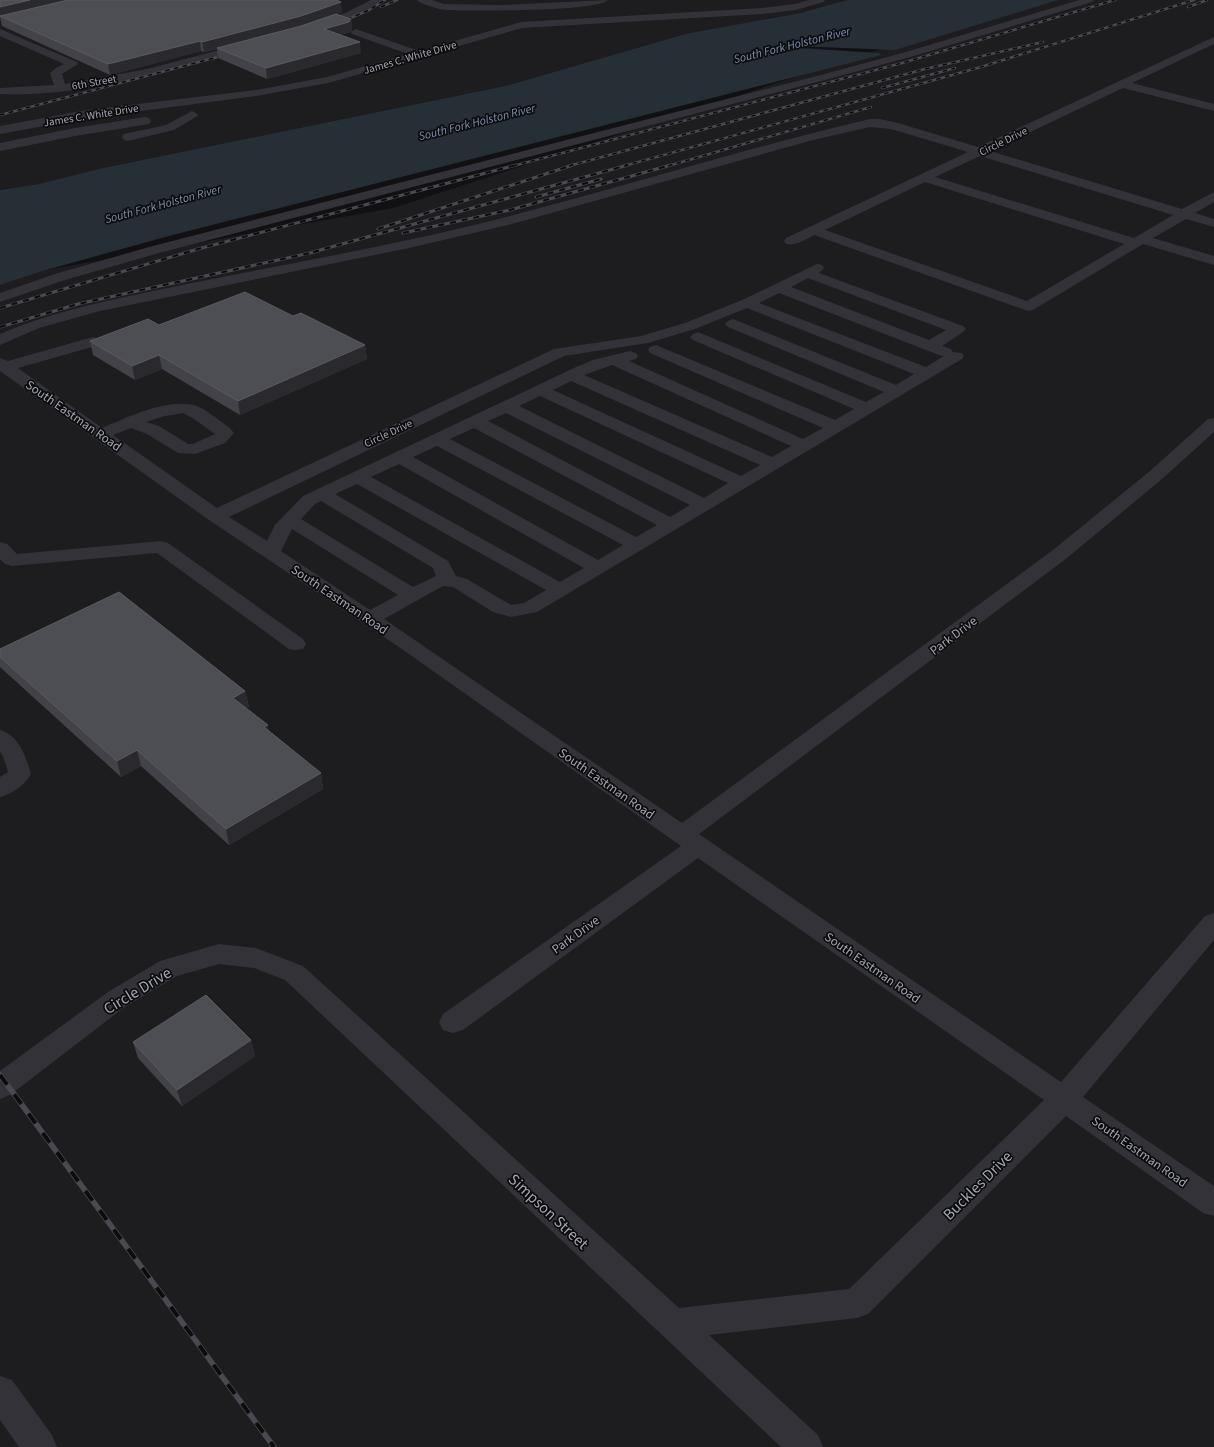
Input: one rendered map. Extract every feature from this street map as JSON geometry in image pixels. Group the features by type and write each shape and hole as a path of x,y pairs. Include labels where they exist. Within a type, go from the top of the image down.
{"street":[{"path":"304,31 349,15 379,0"},
{"path":"422,0 443,7 457,8 546,7 587,4 603,0"},
{"name":"James C. White Drive","path":"0,130 109,111 256,93 328,80 511,27 532,23 762,11 796,6 820,0"},
{"path":"0,298 60,277 154,250 858,68 946,44 1089,0"},
{"path":"0,32 73,64 56,73 60,87"},
{"path":"356,32 418,54"},
{"name":"Circle Drive","path":"792,241 1214,40"},
{"name":"6th Street","path":"0,91 60,87 118,78 253,45"},
{"path":"1122,84 1214,108"},
{"path":"0,147 74,132 192,115 256,93"},
{"path":"117,139 156,132 182,123 192,115"},
{"path":"0,340 34,325 98,307 409,244 512,220 810,137 870,123 880,123 894,126 1214,223"},
{"path":"924,178 1138,241 1214,261"},
{"path":"814,231 1028,307 1214,196"},
{"name":"Circle Drive","path":"216,516 560,352 643,340 690,326 747,303 812,271 958,329 931,346"},
{"path":"370,619 438,581 448,580 460,583 500,608 511,611 530,608 956,356 778,287"},
{"path":"747,303 927,373"},
{"path":"272,553 282,529 309,500 570,375 599,363 656,350 698,337 733,324 763,309"},
{"path":"733,324 898,391"},
{"path":"698,337 867,409"},
{"path":"2,365 93,342"},
{"path":"656,350 836,427"},
{"path":"614,360 804,446"},
{"name":"South Eastman Road","path":"2,365 216,516 370,619 1214,1202"},
{"path":"570,375 773,464"},
{"path":"539,390 742,483"},
{"path":"506,406 704,505"},
{"path":"474,421 670,525"},
{"path":"101,434 131,423"},
{"name":"Park Drive","path":"453,1022 690,841 1060,554 1156,475 1214,424"},
{"path":"437,439 637,545"},
{"path":"400,457 598,568"},
{"path":"358,477 561,590"},
{"path":"322,494 441,565 448,580"},
{"path":"290,520 412,595"},
{"path":"0,548 12,560 161,547 296,644"},
{"path":"0,737 14,754 20,774 0,789"},
{"name":"Buckles Drive","path":"672,1324 857,1303 1064,1099 1214,923"},
{"name":"Circle Drive","path":"0,1087 117,999 169,968 219,954 256,958 294,973"},
{"name":"Simpson Street","path":"294,973 806,1447"},
{"path":"0,1392 40,1447"}],"shaded area":[{"path":"0,0 847,0 800,13 681,35 505,86 103,168 39,184 0,190"},
{"path":"1041,0 1214,0 1214,1447 0,1447 0,285 46,270 393,208 998,11"}],"water":[{"name":"South Fork Holston River","path":"847,0 1058,0 895,50 795,46 800,48 879,53 881,55 165,237 46,270 0,285 0,190 39,184 103,168 505,86 685,34 800,13"}],"building":[{"path":"0,0 30,0 0,7"},
{"path":"68,0 336,0 341,2 301,16 202,42 200,41 108,64 0,16"},
{"path":"336,14 351,19 349,22 324,29 360,42 266,68 217,48 301,26"},
{"path":"245,292 293,316 301,313 365,345 238,401 159,355 132,366 90,341 148,319 159,325"},
{"path":"119,592 245,691 233,698 268,725 264,727 321,773 226,829 137,750 117,761 0,657 0,649"},
{"path":"206,995 251,1040 177,1090 133,1042"}],"railway":[{"path":"339,23 369,10 385,0"},
{"path":"381,7 397,0"},
{"path":"513,166 902,63 1115,0"},
{"path":"624,166 981,67 1194,0"},
{"path":"1188,7 1207,0"},
{"path":"569,166 925,69 1043,42"},
{"path":"0,115 229,54"},
{"path":"882,88 955,68"},
{"path":"668,166 871,107"},
{"path":"0,308 198,249 516,165"},
{"path":"378,229 573,165"},
{"path":"313,252 628,165"},
{"path":"403,233 510,210 671,165"},
{"path":"536,197 601,179"},
{"path":"0,327 78,304 319,251"},
{"path":"0,1075 274,1447"}]}
